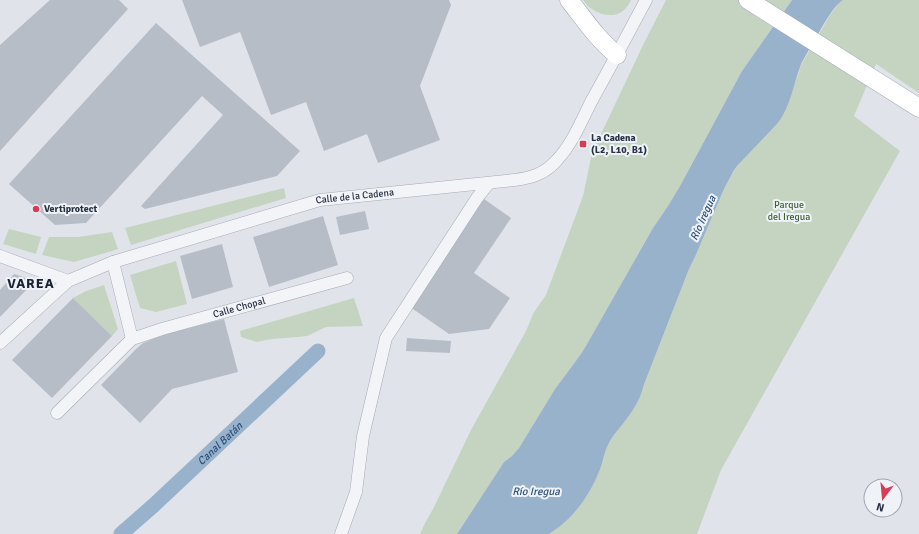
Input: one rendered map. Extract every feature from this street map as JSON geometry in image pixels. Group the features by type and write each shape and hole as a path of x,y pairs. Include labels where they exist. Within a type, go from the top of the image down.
{"main road":[{"path":"569,0 596,34 617,55"},
{"path":"748,0 919,108"},
{"path":"891,91 919,115"}],"street":[{"name":"Calle de la Cadena","path":"0,343 68,281 113,262 320,200 520,180 539,175 557,161 572,138 646,0"},
{"path":"341,534 356,492 363,436 386,338 473,204 489,183"},
{"path":"0,256 68,281"},
{"path":"113,262 132,339"},
{"name":"Calle Chopal","path":"57,413 132,339 162,329 347,278"}],"green space":[{"path":"583,0 631,0 627,7 621,12 609,15 591,9"},
{"path":"666,0 792,0 742,71 680,186 653,228 587,344 555,389 519,448 504,462 457,534 420,534 471,430 526,331 534,312 546,295 583,196 592,153"},
{"name":"Parque del Iregua","path":"843,0 919,0 919,93 876,64 854,116 900,151 721,470 697,534 549,534 565,522 579,507 595,481 609,443 640,397 689,269 724,189 737,166 777,124 793,88 800,67 830,15"},
{"path":"284,188 286,198 131,245 125,228"},
{"path":"9,229 41,237 36,254 3,244"},
{"path":"112,232 118,249 112,251 74,262 42,255 49,237 78,237"},
{"path":"176,261 187,304 156,312 140,308 130,275"},
{"path":"104,285 118,329 112,336 73,298 86,291"},
{"path":"354,298 363,326 326,327 307,336 257,342 241,337 240,331"}],"water":[{"name":"Río Iregua","path":"792,0 843,0 829,15 802,62 788,104 781,118 737,166 724,189 689,269 640,397 609,443 599,472 585,499 565,522 549,534 457,534 504,462 519,448 555,389 581,354 653,228 680,186 742,71"}],"building":[{"path":"50,0 119,0 128,9 0,151 0,45"},
{"path":"182,0 449,0 451,5 420,86 440,140 378,163 367,134 324,151 306,102 271,115 240,32 200,47"},
{"path":"156,23 300,151 277,176 145,209 141,206 223,115 202,96 86,223 55,225 9,184"},
{"path":"484,199 511,218 474,273 510,298 489,329 449,334 410,307"},
{"path":"365,211 369,229 340,235 336,217"},
{"path":"323,216 338,265 269,287 253,237"},
{"path":"222,244 233,287 192,299 180,256"},
{"path":"14,274 35,281 0,317 0,290"},
{"path":"73,298 112,336 52,398 12,360"},
{"path":"224,319 238,372 172,389 140,423 101,385 143,343 170,333"},
{"path":"407,338 451,341 450,353 406,351"}],"waterway":[{"name":"Canal Batán","path":"121,534 154,505 318,351"}],"place":[{"name":"La Cadena (L2, L10, B1)","path":"583,144"},
{"name":"Vertiprotect","path":"36,209"}],"district":[{"name":"VAREA","path":"31,283"}]}
